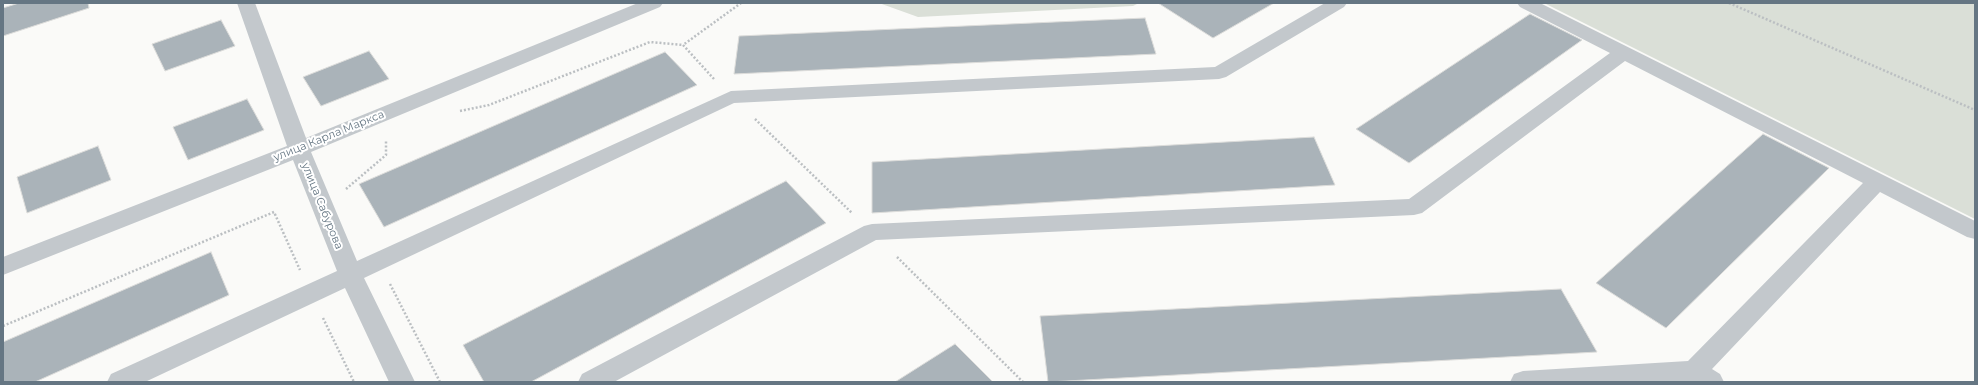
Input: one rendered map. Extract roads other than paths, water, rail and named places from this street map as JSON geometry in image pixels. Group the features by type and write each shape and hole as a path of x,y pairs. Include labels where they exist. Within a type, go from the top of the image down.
{"street":[{"name":"улица Сабурова","path":"246,3 299,149 350,274 402,382"},
{"name":"улица Карла Маркса","path":"3,266 299,149 654,3"},
{"path":"120,382 731,97 1219,73 1338,3"},
{"path":"1526,3 1975,231"},
{"path":"591,382 872,232 1414,207 1623,53"},
{"path":"1523,382 1702,376 1877,182"}]}
